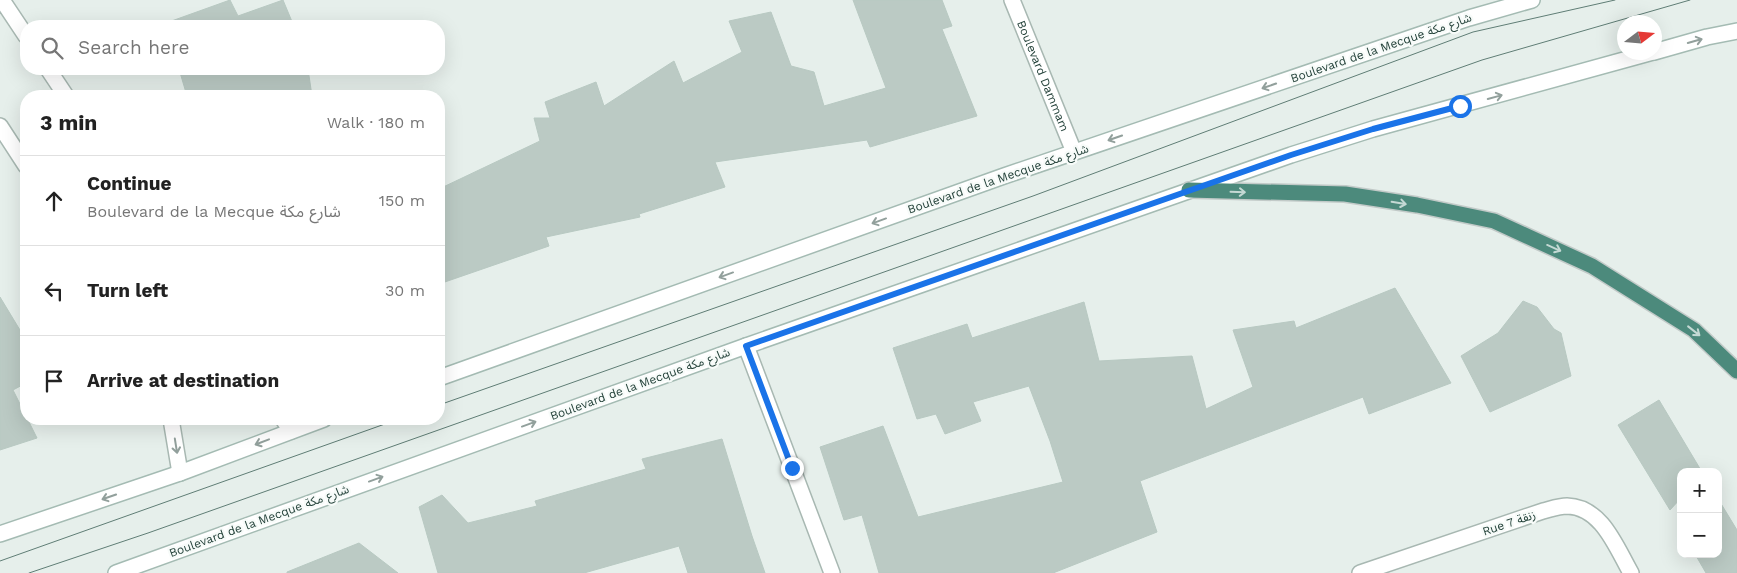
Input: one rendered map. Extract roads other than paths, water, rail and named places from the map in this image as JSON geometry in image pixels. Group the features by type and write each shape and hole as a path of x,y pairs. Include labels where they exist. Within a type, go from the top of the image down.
{"highway":[{"path":"1189,190 1345,194 1417,205 1494,221 1592,266 1694,330 1737,371"}],"main road":[{"path":"2,0 20,27"},
{"name":"Boulevard Dammam","path":"1012,0 1074,152"},
{"name":"Boulevard de la Mecque شارع مكة","path":"445,376 1074,152 1469,18 1532,0"},
{"name":"Boulevard de la Mecque شارع مكة","path":"1662,50 1737,31"},
{"name":"Boulevard de la Mecque شارع مكة","path":"116,573 746,346 1291,155 1373,129 1625,60"},
{"path":"52,75 62,90"},
{"path":"0,126 20,157"},
{"path":"746,346 832,573"},
{"path":"172,425 180,473"},
{"path":"0,534 180,473 287,425"},
{"name":"Rue 7 زنقة","path":"1360,573 1544,511 1566,506 1585,510 1603,524 1631,573"}],"tram line":[{"path":"445,403 1033,196 1473,32 1615,0"},
{"path":"29,573 148,533 1482,60 1690,0"},
{"path":"0,561 382,425"}]}
